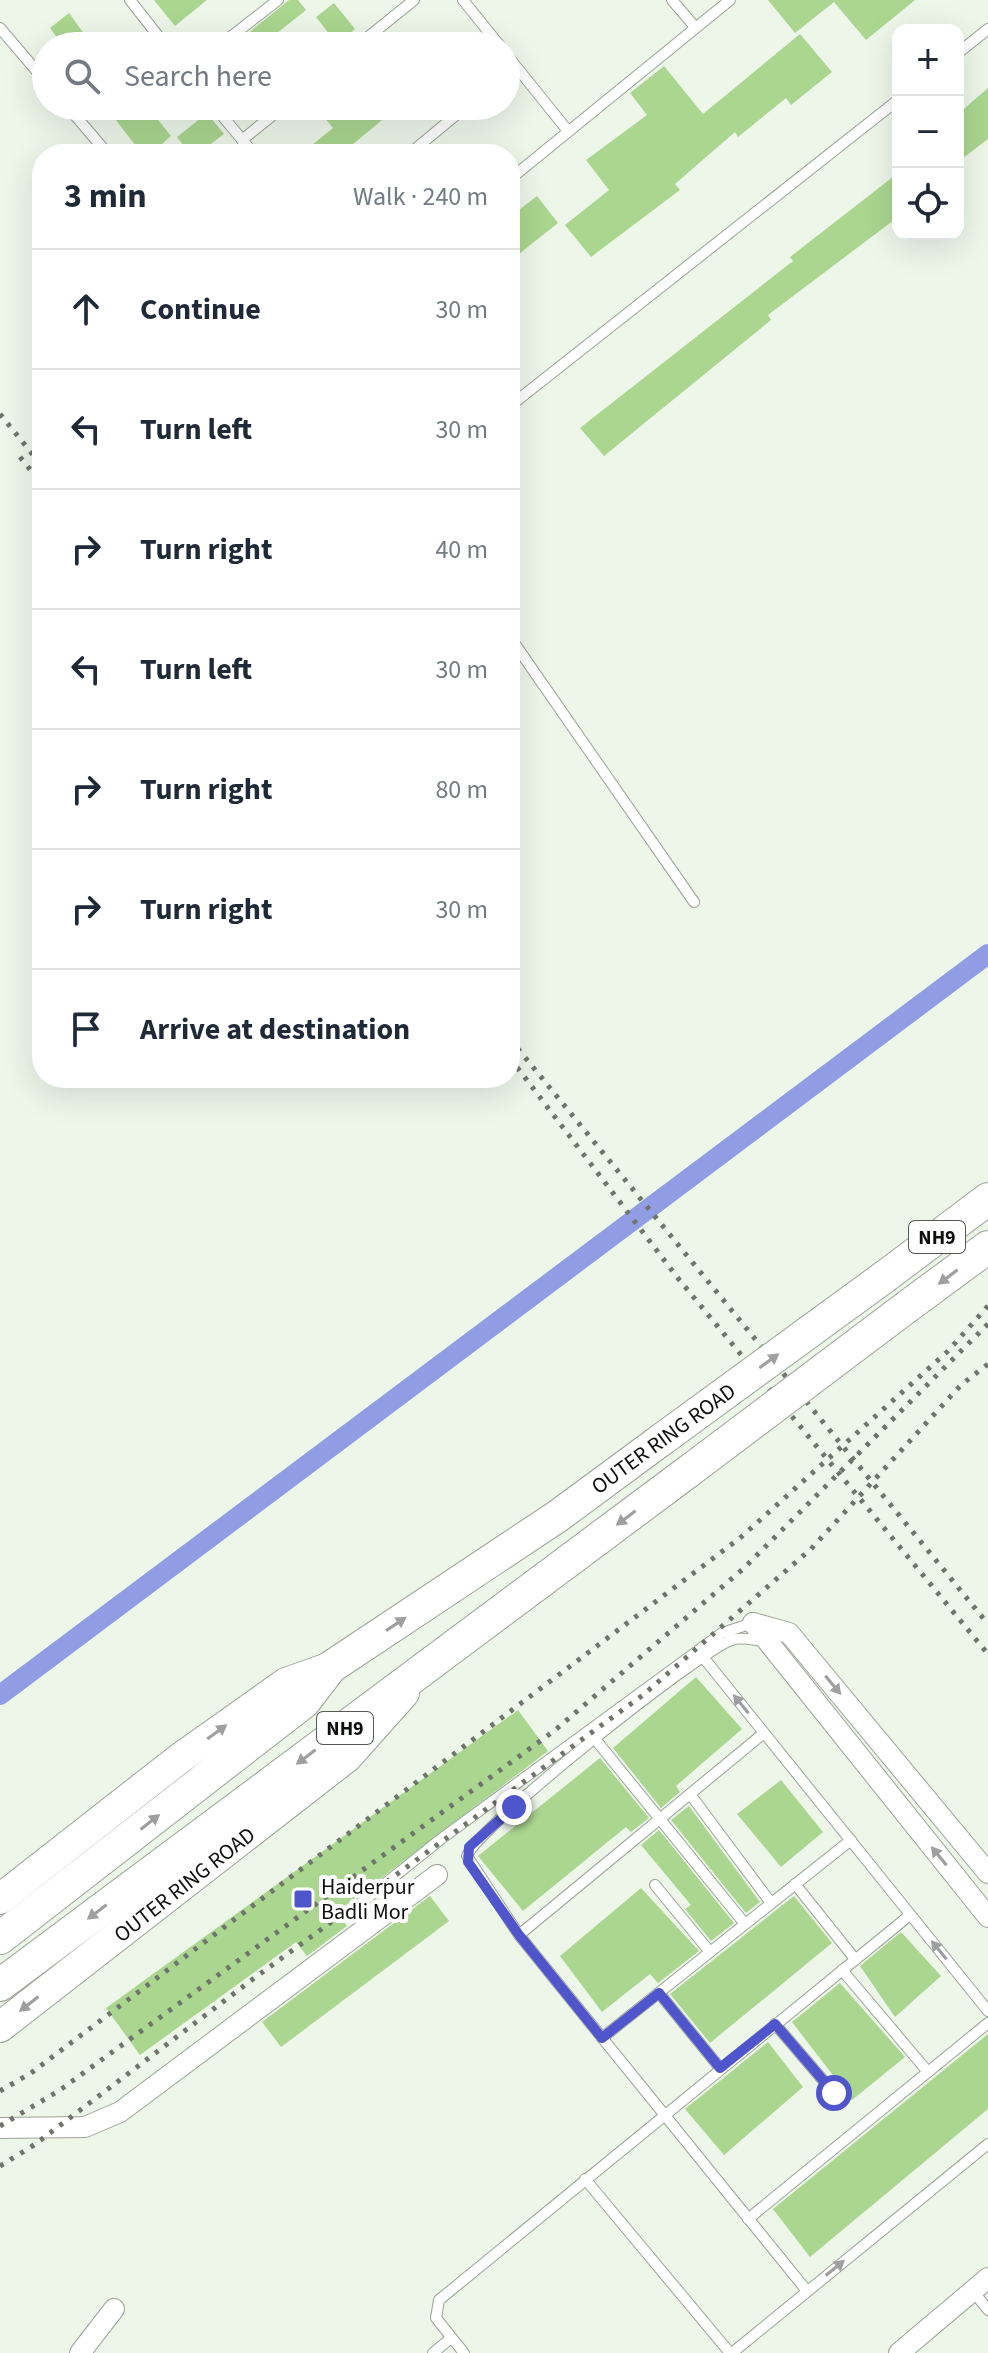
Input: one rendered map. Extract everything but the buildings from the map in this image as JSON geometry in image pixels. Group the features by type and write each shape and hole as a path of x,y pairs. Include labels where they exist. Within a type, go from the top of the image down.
{"highway":[{"name":"OUTER RING ROAD","path":"0,1938 304,1702 331,1667 558,1516 988,1199"},
{"name":"OUTER RING ROAD","path":"0,1985 988,1247"}],"main road":[{"name":"OUTER RING ROAD","path":"0,2027 347,1757 429,1665"},
{"name":"OUTER RING ROAD","path":"0,1899 179,1759 286,1683 331,1667"}],"street":[{"path":"753,1623 789,1633 988,1873"},
{"path":"753,1623 765,1642 988,1917"},
{"path":"0,2128 85,2127 120,2112 437,1875"},
{"path":"899,2353 980,2285"},
{"path":"80,2353 114,2309"}],"lane":[{"path":"130,0 155,32"},
{"path":"237,32 278,0"},
{"path":"374,32 414,0"},
{"path":"463,0 489,32"},
{"path":"672,0 695,27"},
{"path":"520,171 730,0"},
{"path":"0,28 32,66"},
{"path":"964,48 988,29"},
{"path":"520,71 568,131"},
{"path":"520,398 892,105"},
{"path":"79,120 99,144"},
{"path":"226,120 245,144"},
{"path":"242,140 267,120"},
{"path":"421,144 450,120"},
{"path":"520,651 694,902"},
{"path":"351,1911 441,1839 722,1633 753,1623"},
{"path":"789,1633 765,1642 732,1639 703,1657 543,1780 469,1847 468,1862 519,1935 807,2291"},
{"path":"703,1657 988,2011"},
{"path":"519,1935 764,1733"},
{"path":"595,1739 745,1924"},
{"path":"690,1794 771,1903"},
{"path":"602,2038 851,1840"},
{"path":"795,1884 855,1959"},
{"path":"655,1885 710,1952"},
{"path":"464,2353 436,2318 439,2300 910,1915"},
{"path":"842,1970 928,2072"},
{"path":"659,1993 720,2068"},
{"path":"748,2219 988,2023"},
{"path":"775,2024 834,2093"},
{"path":"585,2179 731,2353 988,2144"},
{"path":"980,2285 988,2310"},
{"path":"433,2353 451,2338"}],"waterway":[{"path":"0,1695 988,954"}],"railway":[{"path":"0,414 32,454"},
{"path":"20,457 32,472"},
{"path":"520,1051 988,1624"},
{"path":"520,1071 677,1277 988,1654"},
{"path":"0,2091 31,2073 740,1538 948,1351 988,1306"},
{"path":"0,2126 60,2090 554,1731 743,1569 988,1324"},
{"path":"0,2166 34,2145 253,1979 643,1695 811,1549 961,1385 988,1364"}],"place":[{"name":"Haiderpur Badli Mor","path":"303,1899"}],"route":[{"path":"514,1807 469,1847 468,1862 519,1935 602,2038 659,1993 720,2068 775,2024 834,2093"}]}
